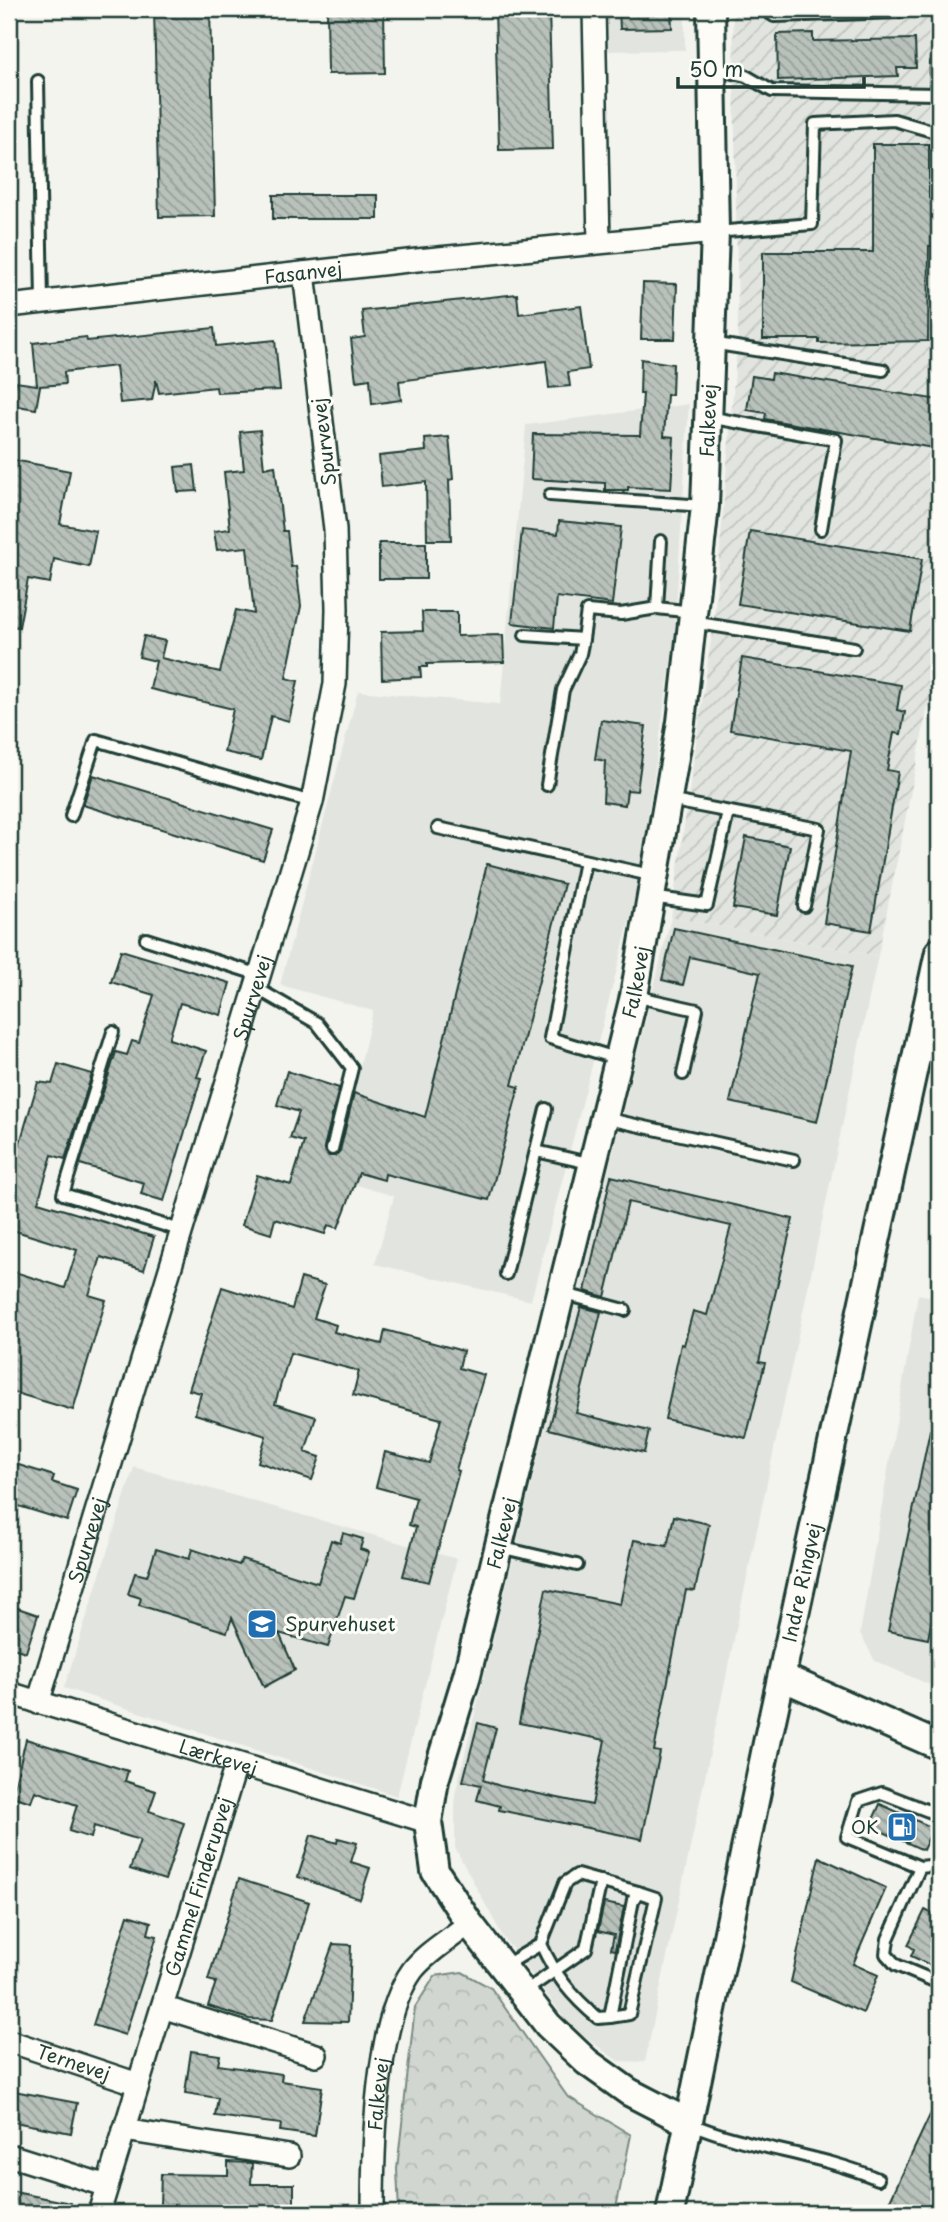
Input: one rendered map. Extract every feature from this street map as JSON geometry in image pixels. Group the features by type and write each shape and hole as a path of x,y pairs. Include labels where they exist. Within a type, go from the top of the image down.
{"street":[{"path":"594,9 599,242"},
{"name":"Falkevej","path":"689,2123 629,2092 587,2062 548,2025 469,1923 435,1871 428,1822 435,1780 467,1675 634,996 681,722 705,506 715,232 711,9"},
{"name":"Fasanvej","path":"9,306 599,242 715,232"},
{"name":"Spurvevej","path":"38,1703 312,802 335,684 335,528 304,273"},
{"name":"Indre Ringvej","path":"670,2213 782,1677 939,952"},
{"path":"782,1677 939,1746"},
{"name":"Lærkevej","path":"9,1693 428,1822"},
{"name":"Gammel Finderupvej","path":"99,2213 236,1765"},
{"name":"Falkevej","path":"373,2213 373,2162 393,2009 412,1970 469,1923"},
{"path":"162,2007 316,2056"},
{"name":"Ternevej","path":"9,2040 138,2084"},
{"path":"124,2130 289,2156"},
{"path":"9,2155 107,2186"}],"lane":[{"path":"764,9 774,16 901,12 901,9"},
{"path":"712,68 746,76 772,90 936,94 937,63"},
{"path":"38,81 42,302"},
{"path":"715,232 812,223 815,124 894,120 939,133"},
{"path":"711,343 883,370"},
{"path":"708,417 836,440 821,528"},
{"path":"550,495 705,506"},
{"path":"657,608 661,541"},
{"path":"547,785 563,690 580,654 587,611 621,614 657,608 854,648"},
{"path":"525,635 583,639"},
{"path":"71,816 96,740 312,802"},
{"path":"668,800 819,829 804,906"},
{"path":"438,828 585,861 707,905 728,811"},
{"path":"585,861 550,1038 619,1059"},
{"path":"146,939 258,981 317,1023 352,1068 332,1149"},
{"path":"634,996 697,1010 683,1074"},
{"path":"113,1032 63,1194 183,1231"},
{"path":"506,1274 546,1109"},
{"path":"604,1118 794,1160"},
{"path":"536,1151 593,1164"},
{"path":"561,1293 625,1310"},
{"path":"499,1547 577,1565"},
{"path":"939,1815 882,1793 858,1801 847,1837 920,1867 939,1865"},
{"path":"920,1867 888,1940 886,1954 896,1965 939,1983"},
{"path":"504,1966 541,1944 565,1883 577,1875 656,1898 635,1998 629,2014 598,2018 574,1998 555,1973 541,1944"},
{"path":"524,1992 586,1949 601,1881"},
{"path":"610,2017 633,1900 638,1892"},
{"path":"689,2123 725,2138 848,2166 878,2179"}],"shaded area":[{"path":"605,9 685,9 685,50 606,51"},
{"path":"733,9 939,9 939,651 878,956 671,917 714,618 738,333"},
{"path":"689,404 674,642 636,896 531,1301 375,1264 394,1196 333,1178 373,1011 280,985 358,691 500,704 526,425"},
{"path":"671,917 878,956 645,2062 618,2061 572,2028 503,1937 455,1848 455,1794"},
{"path":"918,1294 939,1298 939,1689 875,1661 860,1633"},
{"name":"Spurvehuset","path":"134,1467 457,1559 397,1796 64,1688"}],"green space":[{"path":"462,1972 491,1988 567,2096 631,2135 615,2213 399,2213 397,2169 415,2007 435,1976"}],"building":[{"path":"154,9 210,9 215,216 159,217"},
{"path":"327,9 384,9 385,73 328,74"},
{"path":"495,9 549,9 553,149 499,150"},
{"path":"619,9 671,9 672,28 620,29"},
{"path":"813,33 813,41 915,39 916,68 897,68 898,76 778,80 777,34"},
{"path":"873,144 929,144 929,198 939,198 939,246 929,246 928,341 819,343 819,339 763,339 763,252 873,252"},
{"path":"273,195 378,195 378,219 273,219"},
{"path":"643,283 677,284 675,339 641,339"},
{"path":"517,294 519,314 581,306 589,369 568,372 570,386 549,388 546,361 399,381 401,400 372,404 370,379 356,381 351,339 365,337 362,311"},
{"path":"214,328 216,346 275,340 280,390 217,393 216,387 159,393 156,380 152,400 120,403 116,366 64,372 65,384 40,386 36,409 11,405 16,382 37,385 33,343 86,337 87,341"},
{"path":"641,359 673,364 672,395 667,395 664,436 674,437 671,489 628,487 628,490 605,490 605,483 531,479 533,434 640,435 643,394 640,394"},
{"path":"772,373 939,400 939,449 765,419 766,413 747,410 752,376 771,379"},
{"path":"260,430 264,468 275,466 283,531 287,531 291,567 296,566 301,606 286,678 298,681 289,721 271,716 261,760 224,752 233,709 150,689 156,661 139,657 144,636 165,641 161,658 220,672 236,610 254,614 247,547 217,550 214,531 230,529 224,472 244,470 240,432"},
{"path":"449,437 453,479 449,480 451,540 427,540 426,482 382,487 379,456 426,451 425,439"},
{"path":"9,459 70,471 60,524 96,531 89,567 54,559 50,583 28,579 19,627 9,626"},
{"path":"194,465 197,491 178,492 175,467"},
{"path":"559,521 621,527 612,604 557,597 554,628 512,623 522,530 558,534"},
{"path":"750,531 922,559 910,631 738,604"},
{"path":"379,543 426,543 426,579 379,579"},
{"path":"422,612 457,612 457,636 503,635 504,662 427,664 427,667 420,667 421,677 382,679 381,632 423,631"},
{"path":"742,658 901,685 897,710 905,712 901,734 894,733 887,770 898,772 871,931 824,923 851,751 730,730"},
{"path":"601,720 646,726 637,791 627,790 625,805 603,802 605,761 595,759"},
{"path":"93,775 273,830 263,860 83,805"},
{"path":"746,837 790,846 777,915 733,908"},
{"path":"487,864 564,884 512,1085 519,1087 489,1200 385,1174 384,1180 359,1173 338,1228 328,1225 325,1234 275,1219 271,1234 242,1225 257,1175 291,1185 304,1142 290,1138 299,1112 277,1105 287,1071 339,1088 324,1147 329,1156 335,1156 340,1151 354,1093 425,1117"},
{"path":"674,928 852,966 817,1122 730,1102 760,973 690,957 683,985 662,980"},
{"path":"121,950 230,983 221,1015 180,1003 169,1039 206,1051 197,1077 201,1078 164,1201 141,1194 144,1183 80,1164 116,1052 127,1055 132,1041 139,1043 154,995 111,982"},
{"path":"58,1064 92,1074 65,1159 52,1155 38,1202 154,1237 144,1270 101,1257 89,1295 106,1300 73,1410 9,1391 9,1270 65,1288 77,1250 9,1229 9,1161 14,1163 38,1082 52,1084"},
{"path":"611,1176 793,1219 759,1362 765,1363 746,1438 665,1419 681,1344 684,1345 693,1311 707,1315 731,1226 628,1202 605,1297 585,1291"},
{"path":"301,1278 325,1285 314,1318 336,1325 334,1332 382,1344 385,1330 463,1351 459,1368 484,1375 456,1470 459,1471 429,1582 403,1576 416,1527 409,1525 416,1498 376,1487 385,1452 429,1463 441,1419 353,1395 359,1371 290,1353 275,1404 316,1417 305,1452 320,1457 312,1480 258,1462 266,1436 195,1414 201,1393 189,1390 222,1287 292,1309"},
{"path":"581,1307 601,1312 576,1413 649,1431 644,1453 549,1429"},
{"path":"930,1430 939,1431 939,1583 928,1639 888,1631"},
{"path":"9,1462 54,1476 52,1482 77,1490 67,1521 9,1503"},
{"path":"674,1516 709,1524 695,1591 686,1590 654,1751 660,1752 642,1839 499,1810 500,1806 477,1800 481,1785 463,1781 478,1723 496,1728 483,1780 592,1805 605,1740 519,1723 546,1589 620,1604 634,1540 667,1546"},
{"path":"343,1533 363,1539 360,1549 369,1552 354,1598 345,1596 328,1647 279,1633 295,1670 264,1687 232,1618 227,1632 139,1605 141,1598 128,1594 135,1573 147,1576 156,1549 189,1559 192,1549 239,1565 242,1559 318,1583 331,1540 340,1543"},
{"path":"9,1605 38,1615 26,1652 9,1647"},
{"path":"26,1739 128,1771 125,1781 156,1791 149,1811 184,1823 165,1880 130,1869 140,1840 94,1826 91,1838 69,1831 77,1805 35,1791 31,1802 12,1796"},
{"name":"OK","path":"880,1804 933,1828 923,1850 870,1826"},
{"path":"311,1835 337,1843 338,1838 357,1843 351,1862 370,1868 360,1899 298,1877"},
{"path":"819,1857 886,1888 853,1964 878,1975 863,2013 791,1982"},
{"path":"239,1879 309,1902 272,2020 249,2019 208,2006 216,1982 208,1980"},
{"path":"604,1903 624,1907 615,1950 611,1949 614,1935 598,1931"},
{"path":"925,1910 939,1917 939,1951 932,1966 911,1956 914,1949 908,1945"},
{"path":"128,1915 151,1922 148,1934 157,1936 125,2035 93,2025"},
{"path":"333,1944 351,1945 348,2022 305,2021"},
{"path":"191,2051 220,2055 218,2065 282,2074 281,2081 322,2087 315,2136 280,2131 281,2124 215,2116 218,2098 185,2093"},
{"path":"9,2090 77,2103 71,2133 9,2121"},
{"path":"939,2096 939,2213 884,2213"},
{"path":"228,2162 252,2163 251,2184 294,2184 294,2213 211,2213 211,2206 160,2205 161,2174 228,2175"},
{"path":"9,2191 71,2203 70,2213 9,2213"}],"place":[{"name":"Spurvehuset","path":"262,1624"},
{"name":"OK","path":"902,1827"}]}
